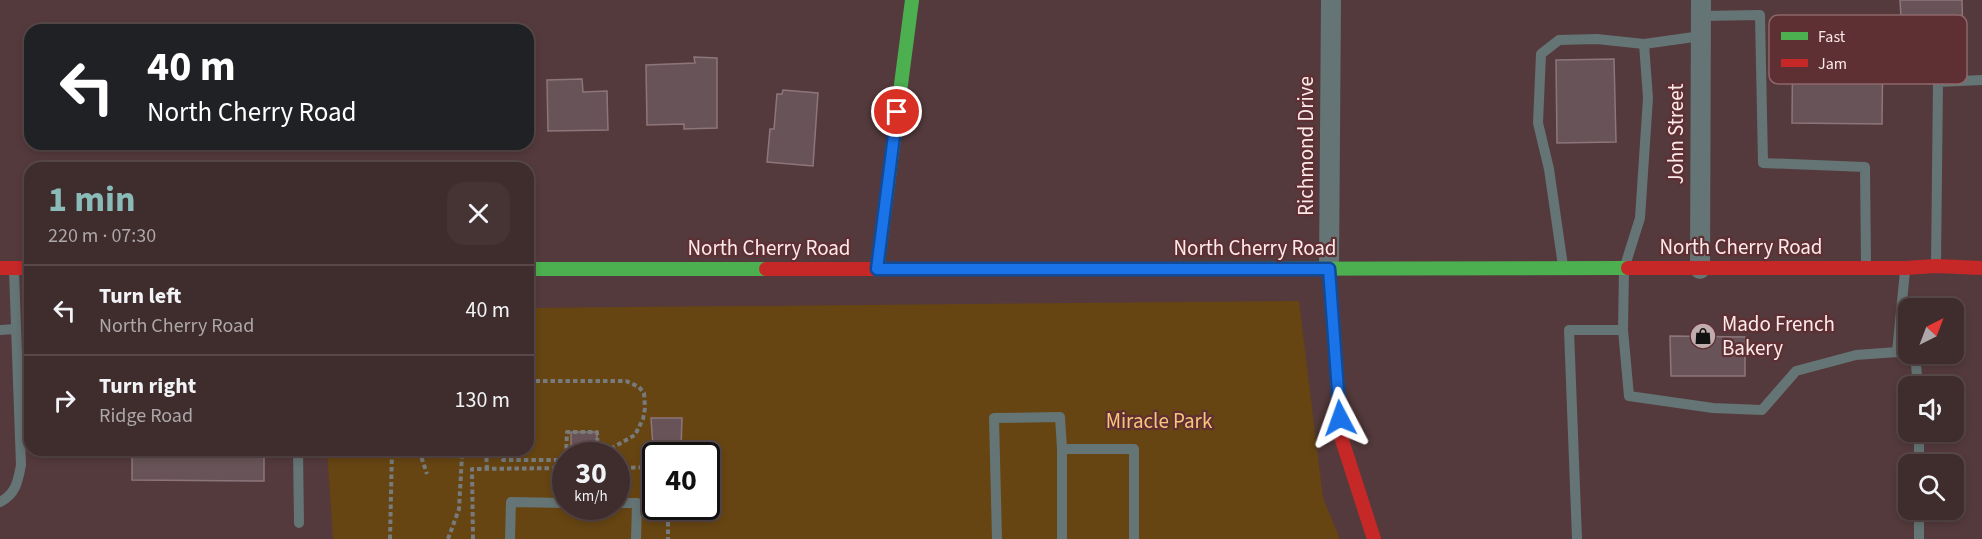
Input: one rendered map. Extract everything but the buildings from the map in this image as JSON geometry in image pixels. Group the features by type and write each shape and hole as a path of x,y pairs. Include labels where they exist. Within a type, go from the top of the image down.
{"main road":[{"path":"877,269 912,0"},
{"name":"North Cherry Road","path":"534,269 1700,269 1936,266 1982,268"},
{"path":"7,268 24,268"},
{"name":"Richmond Drive","path":"1329,269 1342,440 1374,539"}],"street":[{"name":"Richmond Drive","path":"1329,269 1331,0"},
{"name":"John Street","path":"1700,269 1701,8"}],"lane":[{"path":"1701,8 1760,15 1763,164 1865,166 1866,268"},
{"path":"1564,269 1549,169 1538,123 1541,54 1559,40 1597,39 1644,44 1701,36"},
{"path":"1644,44 1648,98 1640,218 1624,269 1623,330 1629,396 1713,408 1762,410 1796,371 1856,355 1898,352"},
{"path":"1967,81 1982,80"},
{"path":"1936,266 1938,84"},
{"path":"0,502 8,498 16,487 21,465 16,329 7,268"},
{"path":"1904,298 1905,268"},
{"path":"0,330 16,329"},
{"path":"1577,539 1569,330 1623,330"},
{"path":"997,539 994,418 1060,417 1062,539"},
{"path":"1062,449 1134,449 1134,539"},
{"path":"298,456 299,523"},
{"path":"510,539 510,502 552,502"},
{"path":"630,503 637,503 636,539"},
{"path":"1919,520 1919,539"}],"path":[{"path":"534,381 626,381 639,387 645,398 641,426 630,439 623,442"},
{"path":"567,442 567,432 597,432 597,442"},
{"path":"390,539 392,456"},
{"path":"422,456 427,474"},
{"path":"448,539 459,509 462,456"},
{"path":"486,456 487,469"},
{"path":"500,456 504,460 552,458"},
{"path":"473,539 472,469 552,468"},
{"path":"668,520 668,539"}],"green space":[{"name":"Miracle Park","path":"1299,301 1323,498 1340,539 333,539 327,456 534,456 534,308"}],"traffic: fast":[{"path":"877,269 912,0"},
{"path":"1160,269 1628,268"},
{"path":"534,269 766,269"}],"traffic: jam":[{"path":"1628,268 1936,266 1982,268"},
{"path":"0,268 24,268"},
{"path":"766,269 1160,269"},
{"path":"1329,269 1342,440 1374,539"}],"place":[{"name":"Mado French Bakery","path":"1703,336"}],"route":[{"path":"897,112 877,269 1329,269 1340,418"}]}
